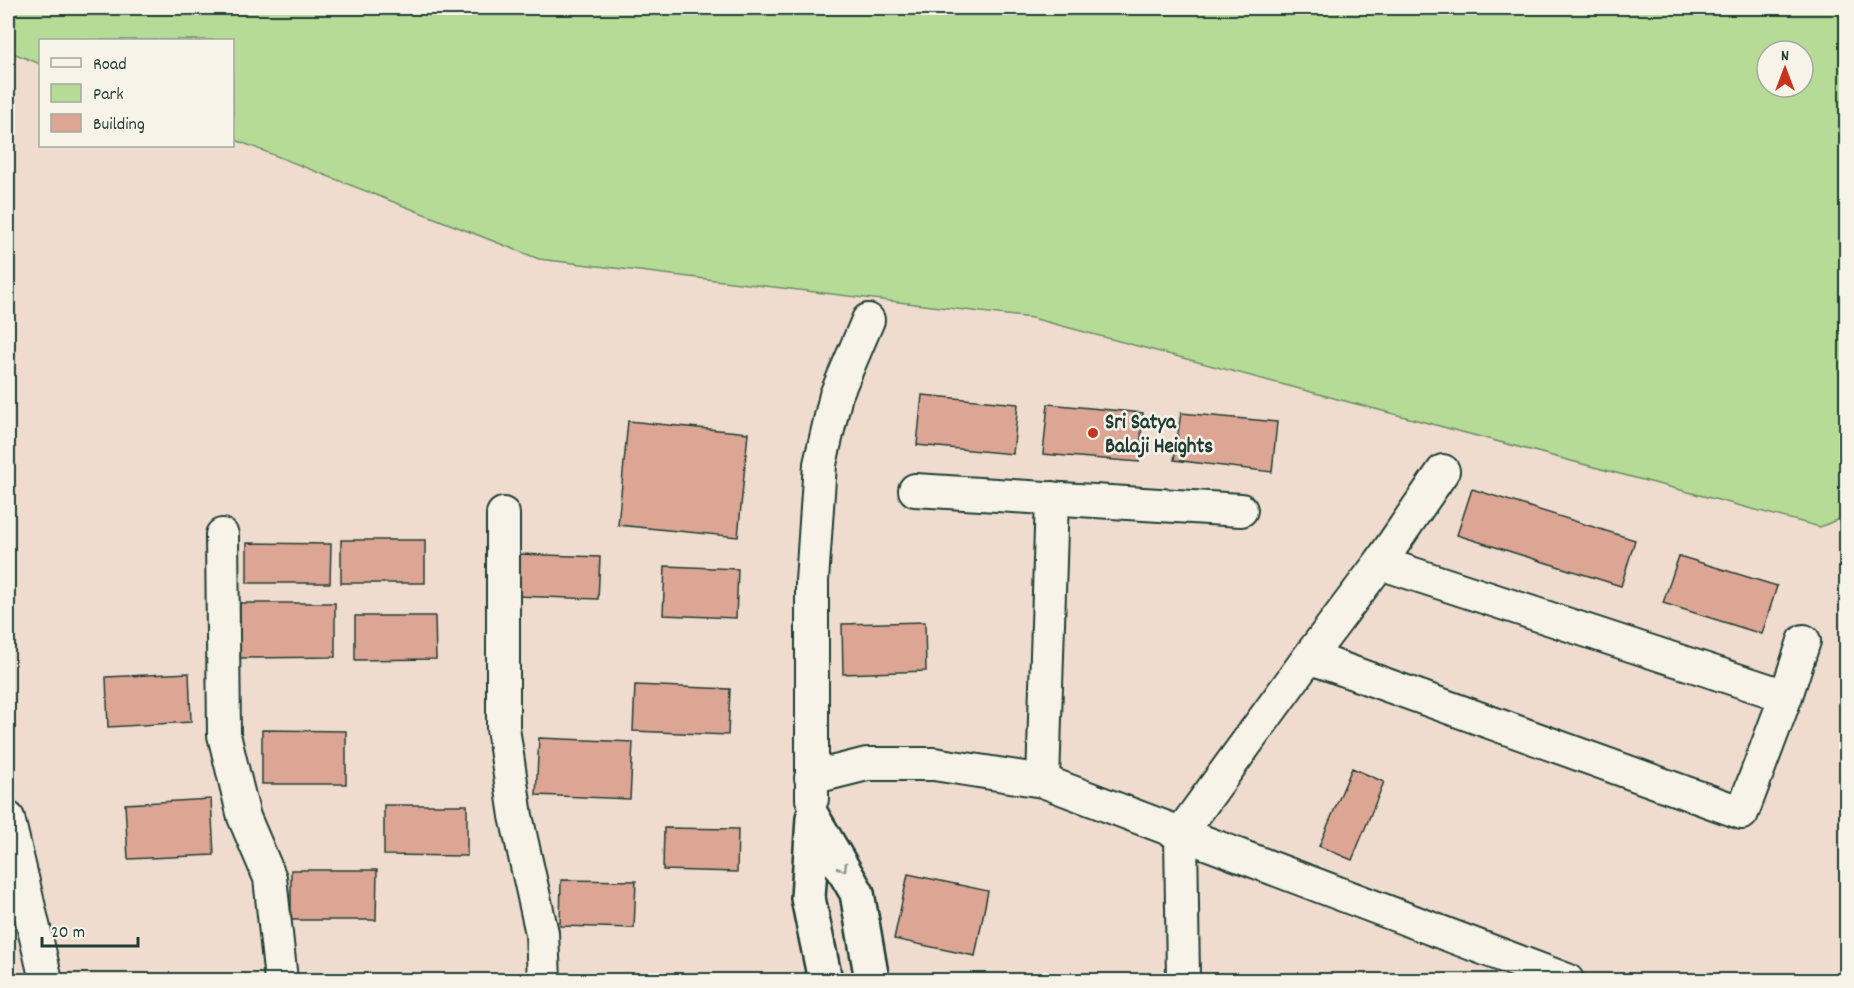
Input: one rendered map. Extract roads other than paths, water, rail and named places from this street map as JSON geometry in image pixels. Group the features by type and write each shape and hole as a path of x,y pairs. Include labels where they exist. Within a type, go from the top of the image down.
{"street":[{"path":"825,981 808,898 813,818 811,778 812,581 819,464 836,395 868,320"},
{"path":"1183,981 1181,834 1380,563 1443,471"},
{"path":"915,490 1241,510"},
{"path":"1043,781 1052,498"},
{"path":"503,514 503,728 516,816 542,933 544,981"},
{"path":"222,536 224,735 244,817 270,878 281,981"},
{"path":"1380,563 1786,696"},
{"path":"1309,657 1742,813 1804,641"},
{"path":"811,778 867,764 934,764 1043,781 1567,981"},
{"path":"8,818 46,981"},
{"path":"813,818 857,893 872,981"}],"place":[{"name":"Sri Satya Balaji Heights","path":"1093,433"}]}
